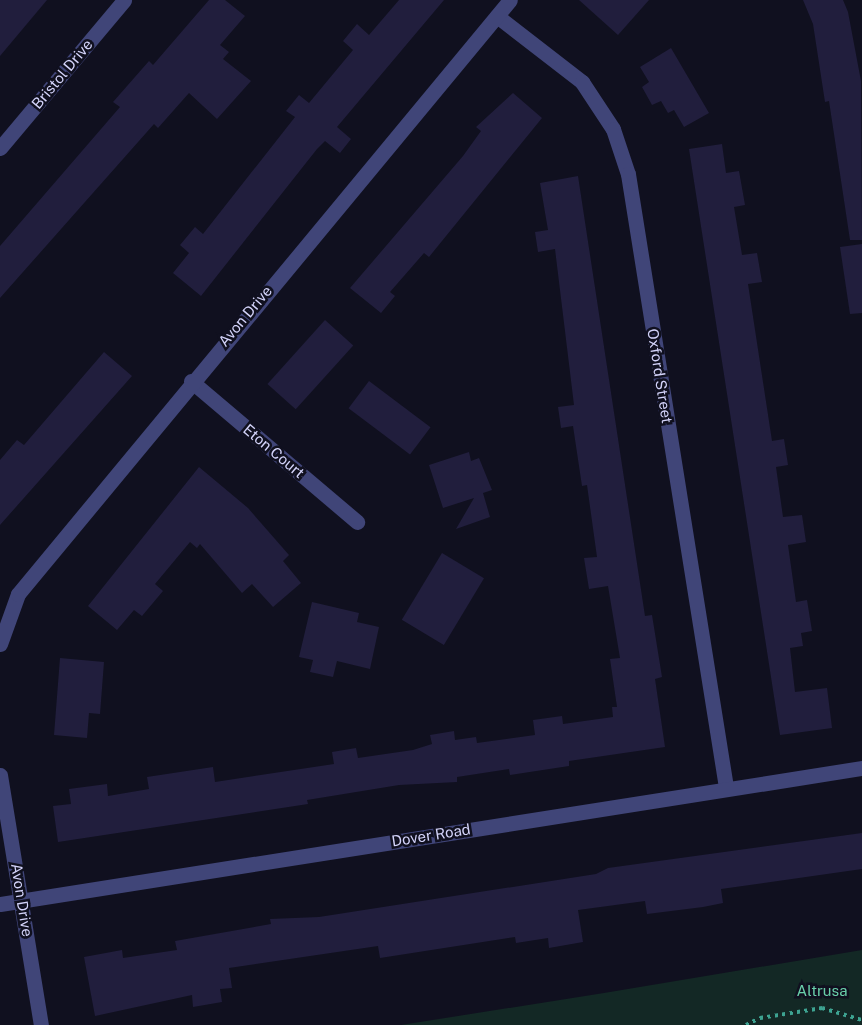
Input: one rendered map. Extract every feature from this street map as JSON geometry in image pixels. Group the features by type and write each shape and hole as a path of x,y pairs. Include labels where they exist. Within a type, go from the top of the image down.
{"street":[{"name":"Bristol Drive","path":"0,148 124,0"},
{"name":"Avon Drive","path":"0,644 18,594 191,381 510,0"},
{"name":"Oxford Street","path":"497,16 582,82 613,129 628,174 726,788"},
{"name":"Eton Court","path":"191,381 357,522"},
{"name":"Dover Road","path":"0,904 862,768"},
{"name":"Avon Drive","path":"0,775 23,900 41,1025"}],"path":[{"path":"746,1025 822,1008 862,1020"}],"green space":[{"name":"Altrusa","path":"862,950 862,1025 401,1025 604,993"}],"building":[{"path":"0,0 47,0 0,56"},
{"path":"209,0 225,0 245,16 220,45 229,52 223,59 251,81 217,119 189,93 158,128 154,124 0,298 0,246 120,107 113,102 149,61 153,65"},
{"path":"399,0 444,0 337,127 351,139 340,153 325,141 317,149 201,296 173,273 189,253 180,245 195,227 203,234 295,117 286,111 299,95 309,103 353,50 343,41 357,24 369,35"},
{"path":"579,0 649,0 618,35"},
{"path":"803,0 843,0 848,12 861,81 862,240 850,240 829,101 825,102 813,24"},
{"path":"671,48 709,113 684,127 674,110 668,113 661,101 652,105 642,87 649,82 640,67"},
{"path":"513,93 542,118 429,257 424,253 390,292 395,296 381,313 350,288 463,156 481,131 476,127"},
{"path":"722,144 726,173 739,171 745,205 734,207 742,255 757,253 762,282 748,284 772,441 784,439 788,465 776,467 783,517 802,515 806,542 788,545 796,602 807,600 812,631 801,633 803,646 790,648 795,692 827,688 832,728 780,735 689,149"},
{"path":"578,176 645,616 652,615 662,677 655,679 665,747 569,761 569,766 510,775 509,769 457,777 457,782 399,785 307,800 308,804 58,842 53,806 71,804 69,789 107,784 108,796 149,789 147,777 213,767 215,782 334,764 332,752 356,748 358,758 413,750 432,744 430,735 454,731 455,740 476,737 477,743 535,735 533,720 562,716 563,724 613,717 612,707 617,707 610,659 620,658 608,586 589,589 584,558 597,557 587,485 582,486 573,426 561,428 558,407 574,405 555,249 538,252 535,232 548,230 540,183"},
{"path":"862,244 862,313 850,314 840,247"},
{"path":"325,320 353,345 296,409 267,384"},
{"path":"104,352 132,376 0,525 0,460 17,440 24,445"},
{"path":"369,381 430,427 410,454 349,408"},
{"path":"469,452 471,461 479,458 492,490 483,493 490,517 456,529 474,498 443,508 429,465"},
{"path":"199,467 248,508 289,555 283,561 301,583 273,607 252,584 242,593 200,544 197,548 190,542 155,584 163,591 142,616 134,610 117,630 88,606"},
{"path":"442,553 484,578 444,645 402,620"},
{"path":"312,602 359,613 357,622 379,627 370,669 337,661 333,677 310,672 313,660 299,657"},
{"path":"60,658 104,662 100,714 89,713 87,738 54,735"},
{"path":"862,833 862,869 721,889 723,903 703,907 647,914 645,901 578,910 583,942 549,948 548,938 516,943 515,937 380,958 378,946 229,968 232,988 220,989 222,1002 193,1007 192,995 95,1016 84,957 122,950 123,958 177,950 175,941 271,924 270,919 319,917 596,874 608,868"}]}
